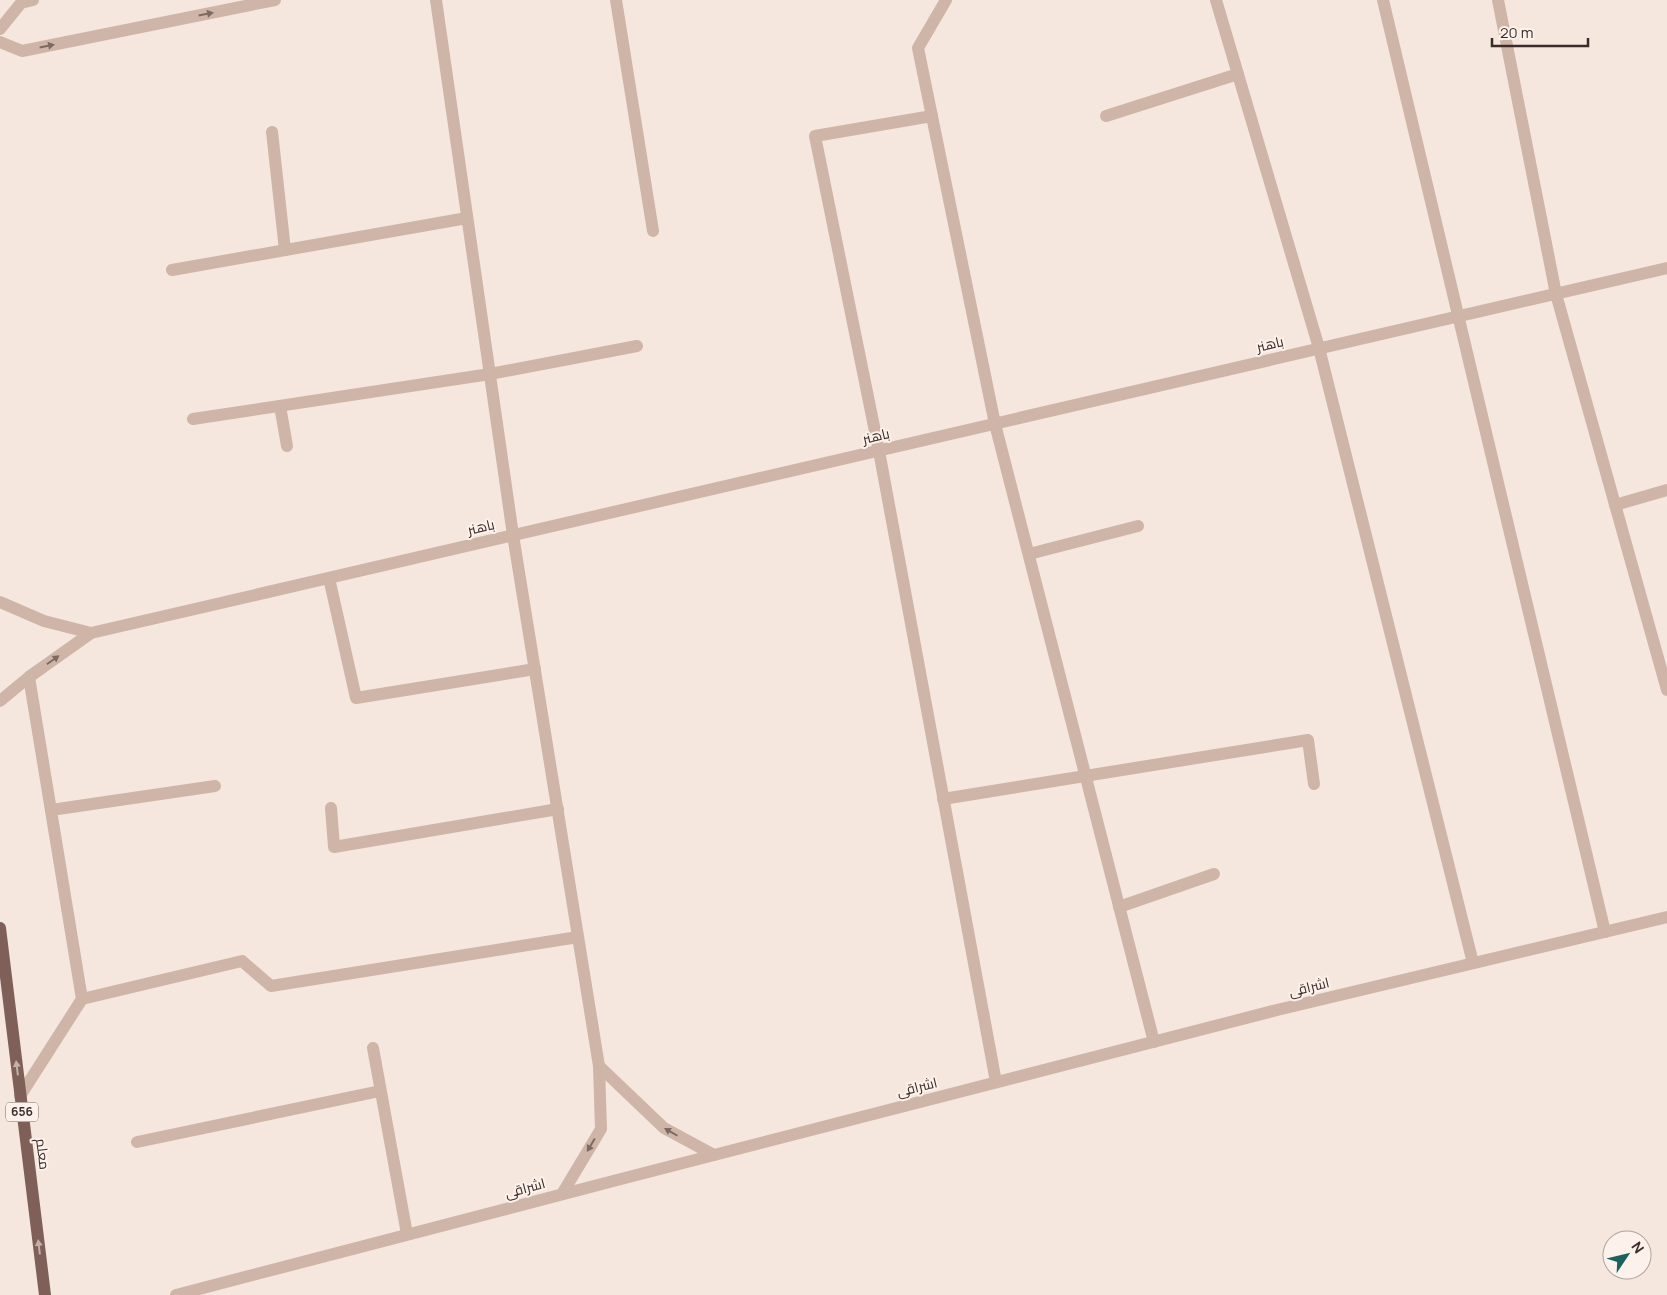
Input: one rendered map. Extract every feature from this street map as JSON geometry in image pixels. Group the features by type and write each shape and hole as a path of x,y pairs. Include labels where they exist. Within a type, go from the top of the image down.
{"main road":[{"name":"معلم","path":"0,928 45,1295"}],"street":[{"path":"0,29 21,3 33,0"},
{"path":"0,42 22,51 275,0"},
{"path":"436,0 514,535 599,1066 600,1130 562,1194"},
{"path":"616,0 653,231"},
{"path":"946,0 918,48 995,424 1154,1042"},
{"path":"1216,0 1319,348 1473,963"},
{"path":"1383,0 1605,932"},
{"path":"1498,0 1556,294 1667,690"},
{"path":"1106,116 1238,74"},
{"path":"932,116 815,136 879,451 996,1082"},
{"path":"272,132 285,250"},
{"path":"172,270 468,218"},
{"name":"باهنر","path":"91,633 1667,268"},
{"path":"193,419 490,374 637,346"},
{"path":"280,406 287,446"},
{"path":"1615,505 1667,490"},
{"path":"1029,554 1138,526"},
{"path":"329,578 356,698 535,669"},
{"path":"0,602 44,621 91,633"},
{"path":"0,701 29,677 91,633"},
{"path":"20,1096 82,999 29,677"},
{"path":"943,799 1308,740 1314,784"},
{"path":"51,810 215,786"},
{"path":"331,808 334,847 558,809"},
{"path":"1119,907 1214,874"},
{"name":"اشراقی","path":"176,1295 996,1082 1473,963 1667,917"},
{"path":"82,999 242,961 272,986 578,937"},
{"path":"373,1048 407,1234"},
{"path":"599,1066 664,1128 714,1155"},
{"path":"137,1142 380,1091"}]}
